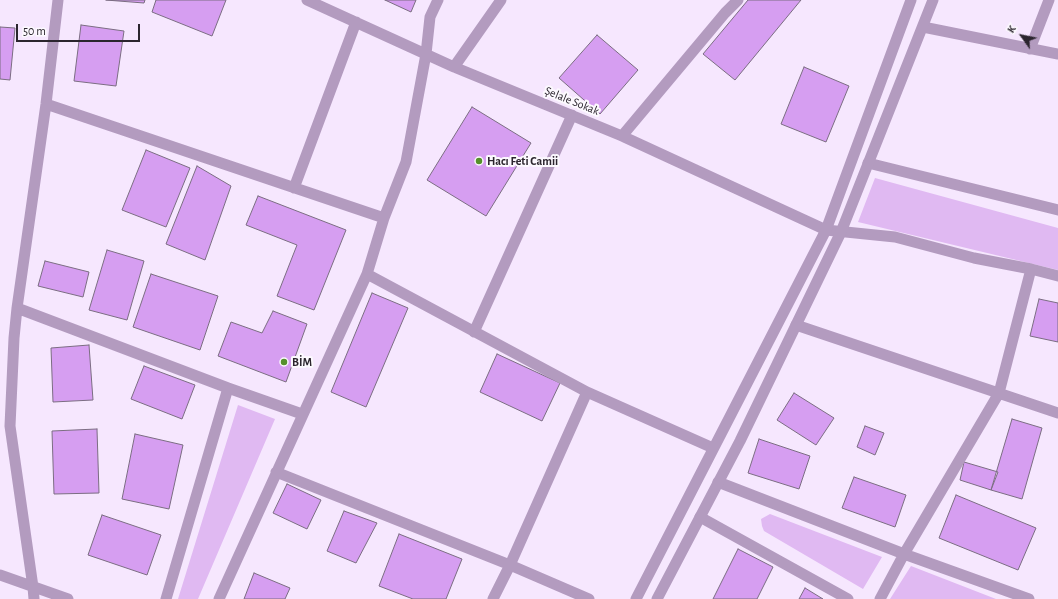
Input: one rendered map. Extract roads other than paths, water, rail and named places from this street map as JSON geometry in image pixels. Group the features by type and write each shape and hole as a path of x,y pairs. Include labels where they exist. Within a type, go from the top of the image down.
{"street":[{"path":"34,599 10,426 14,338 17,308 46,104 58,0"},
{"name":"Şelale Sokak","path":"307,0 426,54 622,136 826,230 895,237 974,258 1058,276"},
{"path":"219,599 367,274 384,218 406,162 426,54 430,17 438,0"},
{"path":"454,66 501,0"},
{"path":"622,136 725,13 738,0"},
{"path":"636,599 826,230 912,0"},
{"path":"657,599 740,441 842,232 933,0"},
{"path":"1030,49 1049,0"},
{"path":"294,188 356,22"},
{"path":"923,27 1058,54"},
{"path":"46,104 384,218"},
{"path":"474,332 572,115"},
{"path":"868,163 1058,210"},
{"path":"880,599 904,554 998,393 1031,269"},
{"path":"367,274 586,392 713,448"},
{"path":"17,308 228,388 302,414"},
{"path":"796,325 1058,413"},
{"path":"166,599 228,388"},
{"path":"493,599 510,565 586,392"},
{"path":"276,472 510,565 588,599"},
{"path":"718,482 904,554 1029,599"},
{"path":"700,517 848,599"},
{"path":"0,576 68,599"}],"place":[{"name":"Hacı Feti Camii","path":"479,161"},
{"name":"BİM","path":"284,362"}]}
